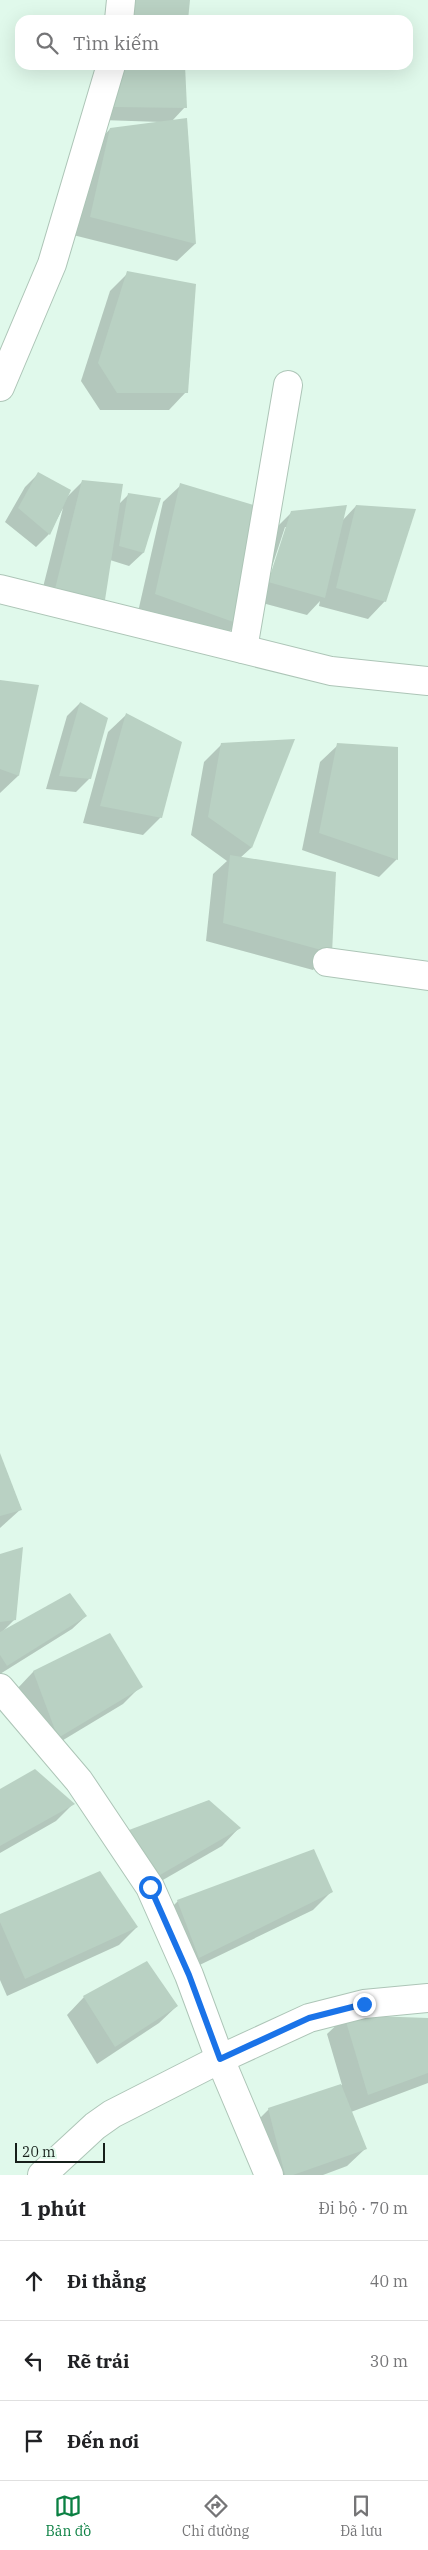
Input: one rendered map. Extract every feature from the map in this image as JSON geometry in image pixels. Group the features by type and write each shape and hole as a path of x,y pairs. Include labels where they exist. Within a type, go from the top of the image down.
{"street":[{"path":"119,15 121,0"},
{"path":"0,387 52,264 110,70"},
{"path":"243,650 288,384"},
{"path":"0,589 330,671 428,681"},
{"path":"327,962 428,976"},
{"path":"0,1688 79,1781 150,1887 189,1975 220,2059 269,2175"},
{"path":"42,2175 101,2122 220,2059 309,2018 364,2004 428,1998"}],"building":[{"path":"135,0 190,0 188,15 134,15"},
{"path":"123,70 185,70 187,108 114,107"},
{"path":"187,118 196,244 90,217 110,128"},
{"path":"127,271 196,284 188,393 117,393 98,363"},
{"path":"38,472 71,490 50,535 18,508"},
{"path":"82,480 123,484 105,600 54,593"},
{"path":"180,483 257,506 239,624 155,594"},
{"path":"128,493 161,498 144,553 119,546"},
{"path":"347,505 325,598 268,582 291,511"},
{"path":"356,505 416,509 386,602 336,588"},
{"path":"0,680 39,685 19,776 0,769"},
{"path":"80,702 108,718 91,779 59,776"},
{"path":"126,713 182,742 162,818 100,806"},
{"path":"295,739 252,848 208,817 221,743"},
{"path":"337,743 398,747 398,860 319,833"},
{"path":"230,855 336,872 332,953 223,923"},
{"path":"0,1453 22,1510 0,1516"},
{"path":"23,1547 16,1620 0,1622 0,1554"},
{"path":"70,1593 87,1616 7,1666 0,1655 0,1632"},
{"path":"110,1633 143,1687 58,1738 33,1671"},
{"path":"35,1769 75,1804 0,1846 0,1789"},
{"path":"209,1800 241,1828 160,1875 129,1830"},
{"path":"314,1849 333,1892 199,1958 177,1900"},
{"path":"100,1871 138,1927 25,1979 0,1922 0,1914"},
{"path":"147,1961 178,2006 115,2047 83,1996"},
{"path":"344,2015 428,2018 428,2073 368,2095"},
{"path":"341,2084 367,2149 293,2175 285,2175 268,2108"}],"route":[{"path":"150,1887 189,1975 220,2059 309,2018 364,2004"}]}
